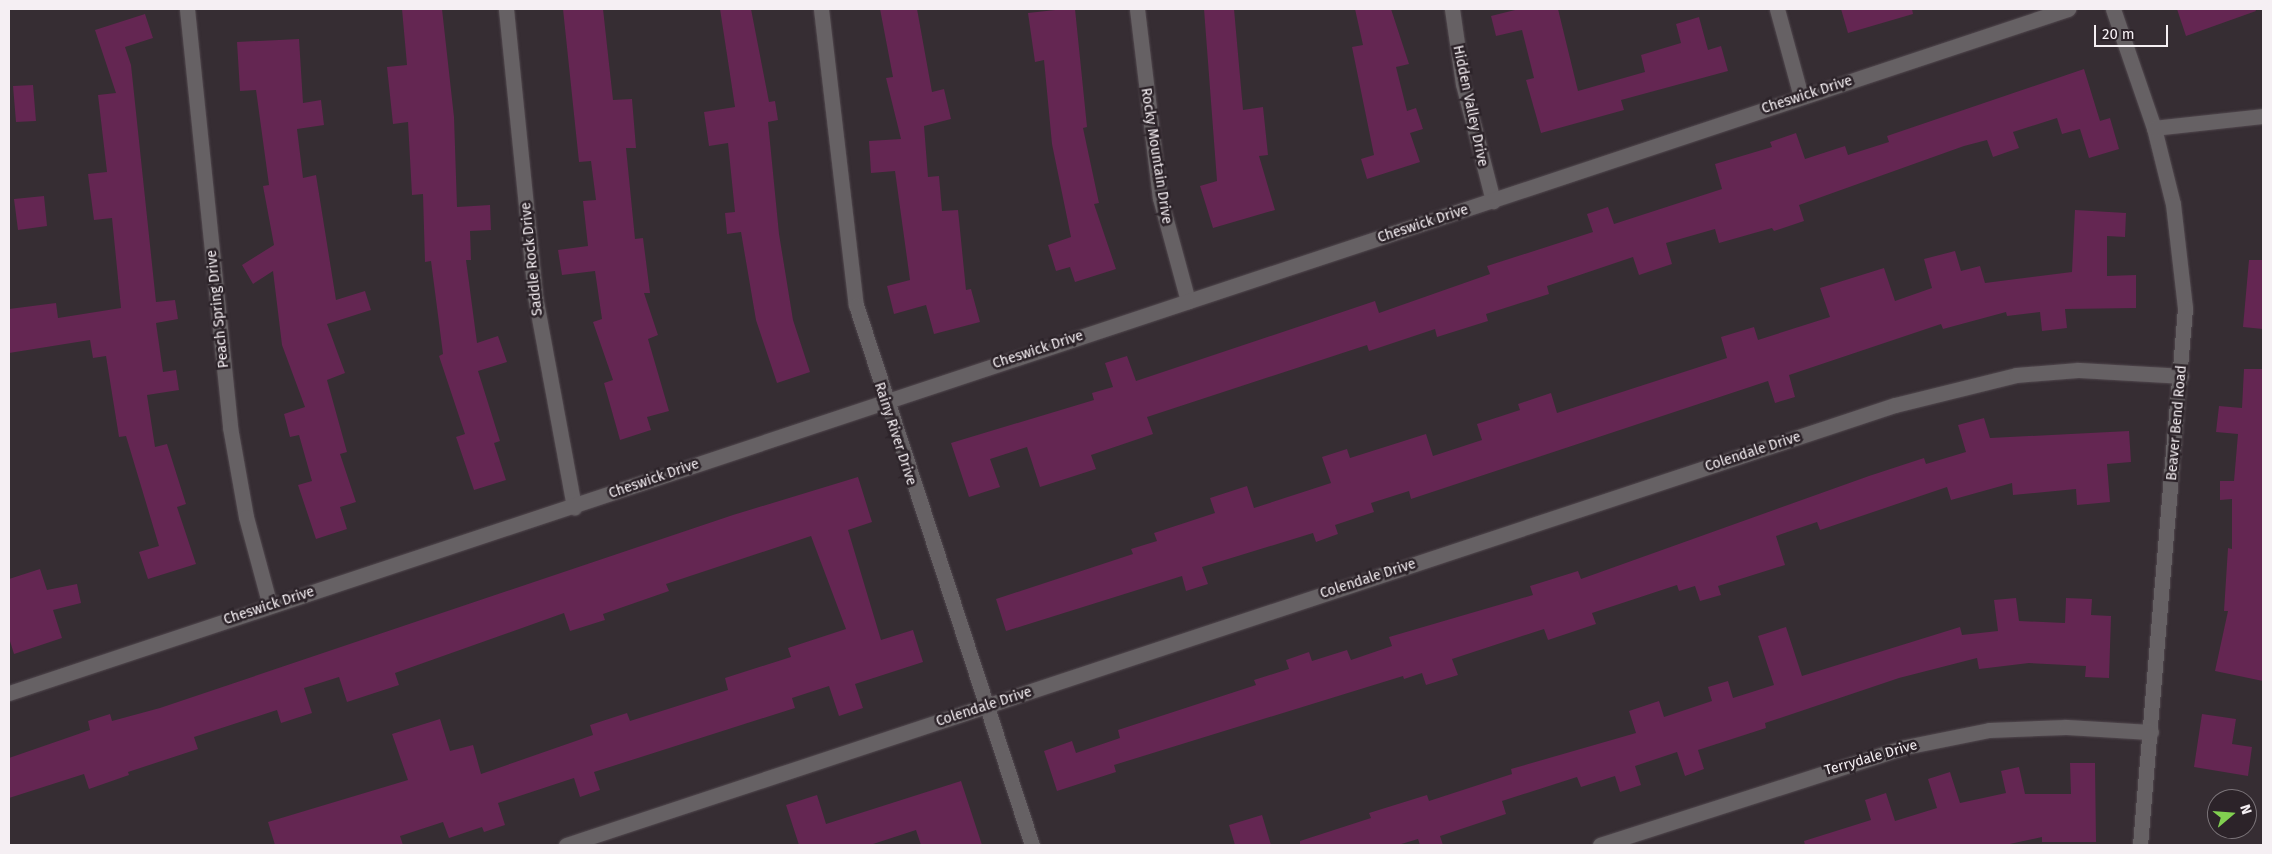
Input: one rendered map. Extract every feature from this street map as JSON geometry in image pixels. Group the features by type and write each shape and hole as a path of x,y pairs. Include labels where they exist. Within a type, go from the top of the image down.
{"street":[{"name":"Peach Spring Drive","path":"187,9 230,427 246,517 270,606"},
{"name":"Saddle Rock Drive","path":"506,9 535,296 574,507"},
{"name":"Rainy River Drive","path":"820,9 856,305 884,401 1032,845"},
{"name":"Rocky Mountain Drive","path":"1137,9 1160,198 1188,301"},
{"name":"Hidden Valley Drive","path":"1452,9 1462,84 1493,201"},
{"path":"1778,9 1801,97"},
{"name":"Cheswick Drive","path":"9,694 270,606 574,507 884,401 1493,201 2068,9"},
{"name":"Beaver Bend Road","path":"2113,9 2154,128 2182,256 2181,376 2140,845"},
{"path":"2154,128 2263,116"},
{"name":"Colendale Drive","path":"566,845 1952,389 2016,375 2078,370 2181,376"},
{"name":"Terrydale Drive","path":"1600,845 1904,747 1989,730 2066,727 2151,732"}],"building":[{"path":"402,9 442,9 454,117 457,207 490,205 491,230 470,231 471,260 466,260 477,343 498,336 507,362 478,371 500,441 494,443 506,480 474,490 456,437 465,434 439,356 443,354 431,261 425,262 423,194 412,195 408,122 393,124 387,67 407,65"},
{"path":"563,9 603,9 613,100 632,99 636,148 626,148 635,239 643,238 650,293 644,293 658,335 648,339 669,411 647,417 651,430 620,440 604,383 613,380 593,322 602,319 595,271 562,275 558,250 588,246 583,201 596,200 591,161 579,162"},
{"path":"720,9 751,9 769,102 775,101 778,120 768,122 779,234 793,320 810,372 777,383 756,320 741,232 727,234 725,213 735,212 728,143 709,146 704,112 735,107"},
{"path":"880,9 917,9 932,92 944,89 951,119 924,126 928,177 939,176 942,211 958,210 966,290 971,289 980,322 934,334 926,305 894,314 887,286 910,280 895,171 871,173 869,141 901,139 886,78 893,77"},
{"path":"1075,9 1087,127 1083,128 1099,203 1094,204 1116,269 1075,282 1070,267 1056,271 1048,245 1071,237 1052,144 1044,60 1035,62 1028,13"},
{"path":"1204,9 1234,9 1243,110 1263,107 1268,155 1259,156 1275,210 1213,228 1200,186 1217,181"},
{"path":"1355,9 1391,9 1409,64 1396,67 1407,111 1416,108 1423,129 1410,133 1420,162 1367,179 1361,159 1374,155 1352,47 1363,45"},
{"path":"1519,9 1558,9 1578,91 1645,72 1641,55 1681,43 1676,24 1699,17 1708,50 1721,46 1728,71 1621,100 1624,110 1541,133 1526,80 1534,78 1522,30 1496,36 1491,16"},
{"path":"1841,9 1912,9 1913,14 1848,33"},
{"path":"2177,9 2255,9 2256,11 2186,36"},
{"path":"145,14 153,38 125,47 131,65 156,302 175,300 178,319 156,323 163,372 176,370 179,390 147,395 155,447 167,444 186,504 177,507 196,564 148,579 139,552 159,546 126,436 119,437 106,356 93,358 90,340 9,353 9,309 56,303 58,318 121,308 112,218 94,220 88,174 107,172 98,95 116,93 95,30"},
{"path":"299,39 303,103 321,100 324,125 297,129 303,178 316,175 336,300 365,291 371,310 327,324 345,373 327,380 347,452 340,454 356,502 340,507 347,529 316,539 298,485 312,481 299,435 290,437 284,414 305,407 282,345 273,271 253,284 242,265 274,245 263,186 269,185 256,90 240,91 237,42"},
{"path":"2084,69 2100,121 2110,118 2119,149 2089,158 2080,129 2062,134 2057,118 2013,132 2019,148 1993,157 1987,140 1964,146 1799,205 1804,221 1774,231 1772,228 1719,243 1715,229 1666,243 1672,264 1639,275 1633,257 1547,286 1549,294 1486,314 1488,321 1437,337 1435,329 1369,351 1367,345 1147,417 1153,434 1091,455 1096,469 1040,487 1027,447 990,459 1000,487 969,497 951,443 1094,400 1092,393 1113,387 1105,363 1127,356 1136,381 1375,301 1379,313 1490,274 1487,266 1593,232 1587,214 1608,207 1614,224 1722,189 1715,164 1772,147 1770,142 1796,133 1805,159 1845,146 1848,155 1889,142 1887,136"},
{"path":"33,85 36,121 16,122 13,86"},
{"path":"44,196 47,226 18,230 14,199"},
{"path":"2075,210 2126,213 2125,237 2107,236 2107,276 2136,275 2136,308 2065,309 2067,328 2042,331 2040,312 2007,316 2006,312 1943,329 1941,324 1789,375 1795,397 1775,403 1768,381 1411,499 1409,491 1371,503 1374,512 1335,525 1338,534 1316,542 1313,533 1202,567 1208,584 1186,591 1182,576 1006,631 996,599 1133,554 1131,549 1157,541 1154,533 1215,513 1210,498 1247,486 1254,508 1331,483 1322,457 1347,449 1350,458 1426,434 1433,456 1482,440 1477,424 1520,410 1518,404 1551,393 1557,413 1727,358 1721,337 1754,327 1758,340 1830,317 1820,288 1884,268 1895,301 1932,288 1924,259 1955,251 1961,271 1980,266 1985,283 2072,272"},
{"path":"2249,260 2263,260 2263,329 2243,327"},
{"path":"2244,369 2263,369 2263,681 2215,671 2228,611 2224,611 2228,548 2232,549 2232,499 2220,500 2220,481 2234,481 2238,434 2216,432 2219,406 2242,408"},
{"path":"1984,418 1990,438 2129,431 2131,462 2107,464 2110,502 2077,505 2076,489 2013,495 2012,483 1951,500 1947,487 1820,530 1817,522 1776,536 1785,565 1718,586 1721,595 1700,601 1695,586 1679,591 1677,585 1592,613 1596,624 1548,640 1544,629 1452,659 1458,675 1426,685 1422,673 1404,679 1403,676 1114,765 1116,772 1057,791 1044,751 1072,741 1076,753 1120,738 1118,730 1256,685 1254,680 1289,669 1286,660 1309,652 1312,661 1347,650 1351,660 1392,646 1389,637 1533,595 1530,586 1578,571 1581,579 1869,476 1924,458 1926,464 1966,452 1958,425"},
{"path":"858,477 872,522 848,530 881,640 913,630 923,662 855,684 863,708 839,716 829,686 792,698 795,708 594,772 600,790 580,797 574,778 498,803 505,825 484,832 482,827 449,838 443,822 400,836 403,845 275,845 268,822 408,780 392,734 440,719 450,751 473,745 481,774 593,735 590,725 627,713 630,721 728,690 725,678 791,657 788,648 846,629 811,536 666,584 669,591 603,614 605,620 570,631 564,613 395,673 399,685 347,702 339,677 304,688 312,713 281,723 277,710 194,737 198,749 128,772 129,775 89,789 84,774 9,798 9,758 90,730 88,721 110,714 112,721 160,708 733,515"},
{"path":"40,569 47,590 77,584 81,603 53,610 62,638 14,654 9,638 9,579"},
{"path":"2016,598 2019,621 2065,623 2066,598 2092,599 2091,615 2111,616 2109,678 2085,677 2086,666 2029,663 1979,669 1977,658 1899,678 1765,723 1766,728 1698,750 1704,769 1685,776 1677,752 1635,766 1641,785 1620,792 1615,776 1581,787 1577,777 1502,801 1506,814 1440,836 1443,845 1420,845 1418,839 1398,845 1300,845 1300,841 1371,818 1369,813 1427,795 1429,801 1512,774 1511,769 1636,733 1629,711 1659,701 1664,717 1712,701 1708,687 1728,681 1733,698 1774,685 1758,636 1786,627 1802,676 1960,627 1962,635 1998,631 1994,600"},
{"path":"2202,714 2236,719 2232,744 2252,747 2248,776 2194,767"},
{"path":"2070,763 2095,763 2096,842 2042,842 2042,837 2005,845 1805,845 1804,841 1871,820 1865,800 1886,793 1895,821 1937,808 1928,779 1950,772 1960,803 2006,793 2001,771 2019,767 2025,794 2071,794"},
{"path":"961,781 982,845 921,845 916,830 870,845 799,845 786,805 817,795 826,824"},
{"path":"1262,815 1271,845 1235,845 1229,825"}]}
